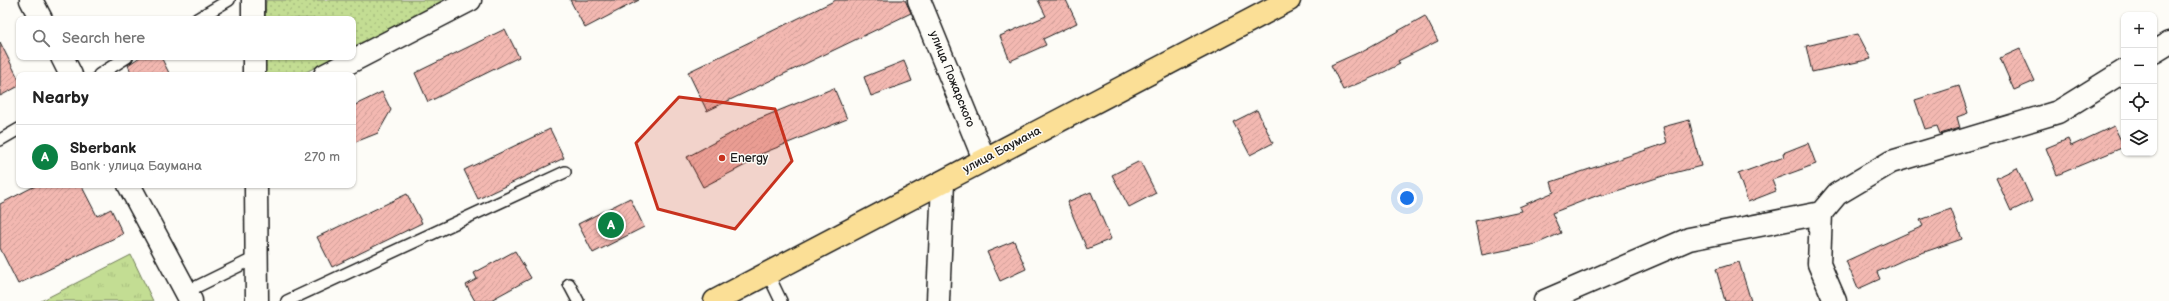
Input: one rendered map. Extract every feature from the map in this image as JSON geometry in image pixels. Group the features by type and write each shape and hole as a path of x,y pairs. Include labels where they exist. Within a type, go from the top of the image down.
{"main road":[{"name":"улица Баумана","path":"715,301 1289,0"}],"street":[{"path":"31,0 39,16"},
{"path":"253,0 253,16"},
{"path":"356,59 470,0"},
{"name":"улица Пожарского","path":"920,0 984,159"},
{"path":"2157,50 2169,43"},
{"path":"64,60 70,72"},
{"path":"254,60 254,72"},
{"path":"331,72 354,60"},
{"path":"1835,301 1819,264 1821,213 1837,194 1891,162 2058,112 2121,73"},
{"path":"938,301 944,182"},
{"path":"131,188 188,297"},
{"path":"256,188 258,301"},
{"path":"1545,301 1689,239 1821,213"}],"lane":[{"path":"201,16 229,0"},
{"path":"104,72 122,60"},
{"path":"0,140 16,131"},
{"path":"287,301 565,172"},
{"path":"188,297 258,257"},
{"path":"768,274 781,301"},
{"path":"569,284 578,301"}],"highlighted area":[{"path":"679,97 775,109 792,161 735,229 658,209 636,143"}],"green space":[{"path":"266,0 451,0 356,48 356,16 265,16"},
{"path":"265,60 330,60 306,72 264,72"},
{"path":"131,255 153,301 41,301"}],"building":[{"path":"570,0 639,0 585,28"},
{"path":"836,0 905,0 911,13 707,111 688,72"},
{"path":"1038,0 1066,0 1077,23 1043,39 1046,45 1010,61 1000,36 1046,16"},
{"path":"1425,16 1438,41 1398,61 1400,64 1343,90 1331,65 1364,50"},
{"path":"505,29 519,57 428,102 415,73"},
{"path":"1858,34 1871,59 1812,72 1806,46"},
{"path":"0,42 16,74 16,88 0,96"},
{"path":"2020,49 2035,81 2014,90 2000,58"},
{"path":"136,60 162,60 168,72 131,72 128,65"},
{"path":"904,61 912,81 871,96 864,77"},
{"path":"1959,86 1968,113 1957,117 1960,128 1940,134 1937,126 1925,129 1915,100"},
{"path":"834,88 847,119 756,156 757,159 703,187 687,157 756,120"},
{"path":"382,92 391,110 378,133 356,142 356,105"},
{"path":"1257,110 1273,143 1250,155 1233,122"},
{"path":"1689,120 1701,166 1666,175 1601,196 1601,194 1552,213 1561,233 1536,244 1482,255 1475,221 1521,211 1519,207 1554,192 1551,182 1667,143 1663,127"},
{"path":"2114,126 2121,141 2121,148 2057,175 2046,148 2068,139 2071,146"},
{"path":"550,129 564,158 478,199 464,170"},
{"path":"1808,143 1816,164 1772,180 1776,191 1748,202 1738,174 1784,157 1783,153"},
{"path":"1140,161 1156,193 1129,207 1112,175"},
{"path":"2017,168 2032,201 2011,211 1996,178"},
{"path":"31,188 83,188 97,216 111,209 123,234 18,284 0,248 0,204"},
{"path":"1091,192 1111,239 1087,249 1067,202"},
{"path":"407,194 422,223 332,267 317,237"},
{"path":"630,198 644,227 593,253 578,224"},
{"path":"1951,209 1962,239 1910,257 1877,272 1880,279 1858,289 1846,261 1923,226 1920,220"},
{"path":"1014,241 1026,269 1000,281 987,252"},
{"path":"515,251 531,278 489,301 475,301 466,285 477,279 474,273"},
{"path":"1739,262 1751,301 1725,301 1716,269"}],"place":[{"name":"Energy","path":"722,158"},
{"name":"Sberbank","path":"611,225"}]}
